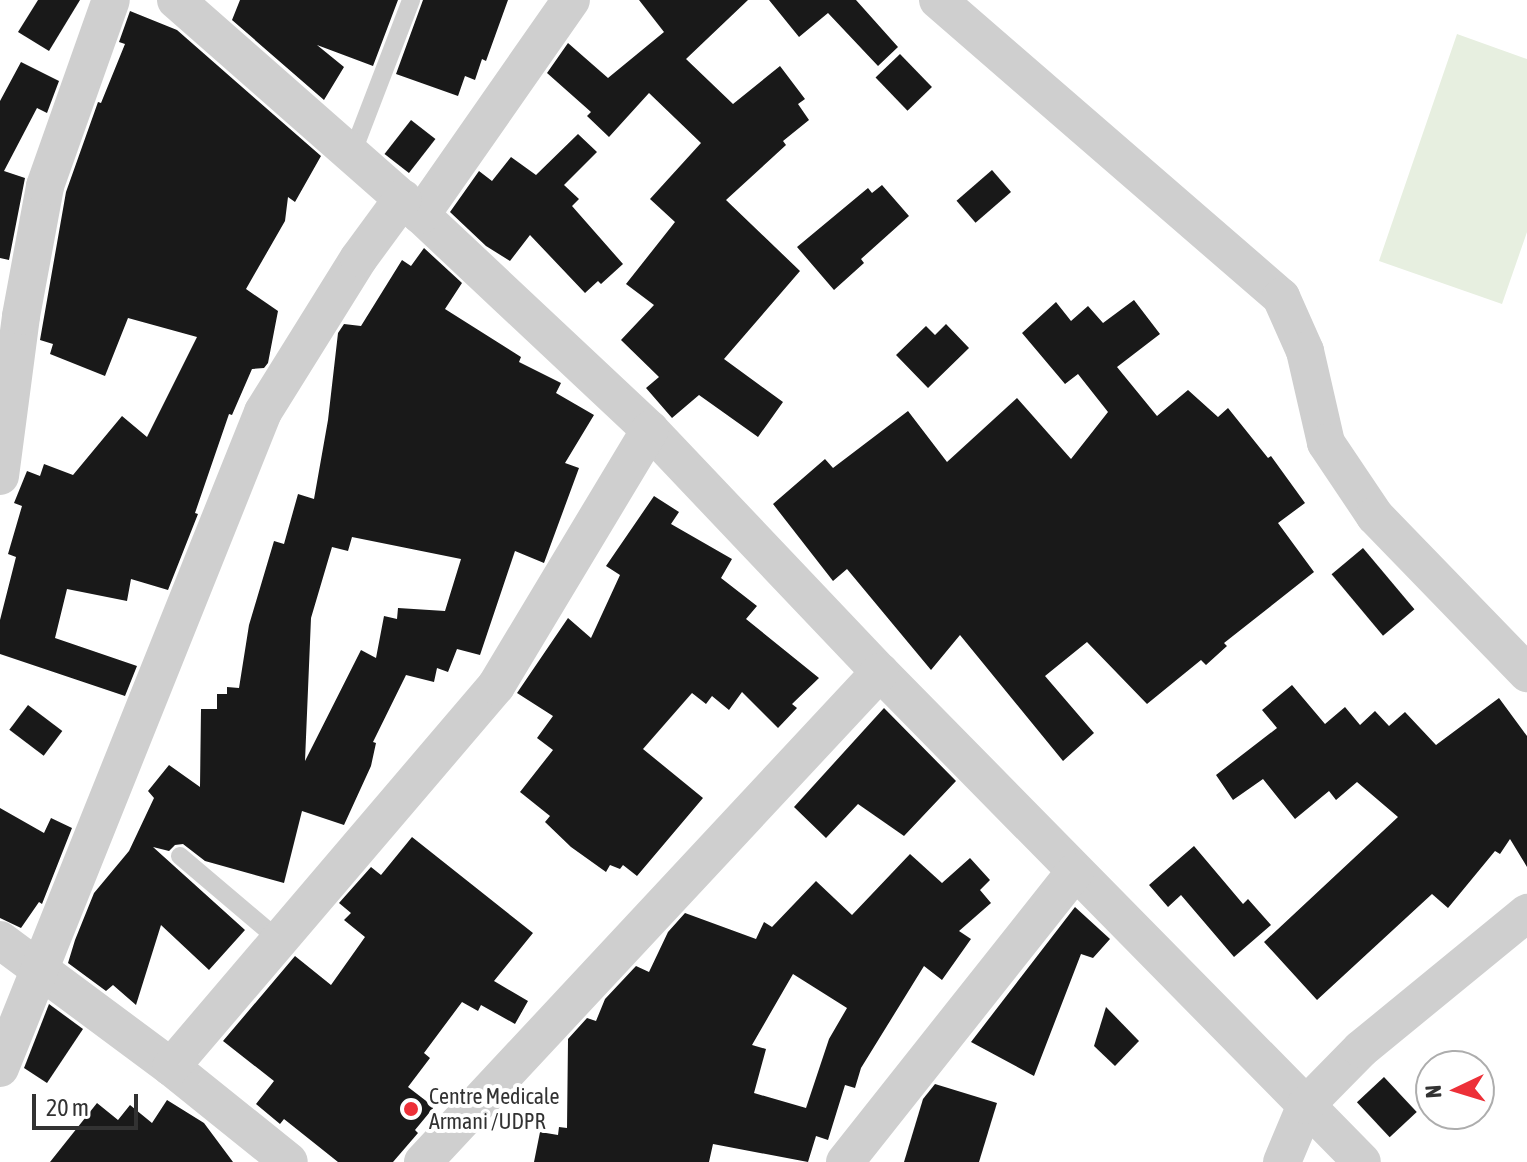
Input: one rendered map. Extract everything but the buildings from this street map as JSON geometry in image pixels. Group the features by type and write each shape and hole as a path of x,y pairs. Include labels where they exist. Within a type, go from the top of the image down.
{"street":[{"path":"0,476 21,316 45,186 111,0"},
{"path":"176,0 412,207 650,430 880,672 1362,1162"},
{"path":"0,1068 263,412 359,258 412,207 571,0"},
{"path":"938,0 1281,297 1305,351 1312,394 1326,443 1375,516 1527,673"},
{"path":"171,1067 496,686 650,430"},
{"path":"423,1162 880,672"},
{"path":"845,1162 1075,872"},
{"path":"1282,1162 1306,1105 1361,1049 1527,913"},
{"path":"0,940 171,1067 289,1162"}],"lane":[{"path":"352,154 411,0"},
{"path":"180,856 279,940"}],"green space":[{"path":"1457,34 1527,59 1527,232 1502,304 1379,261"}],"place":[{"name":"Centre Medicale Armani /UDPR","path":"411,1109"}]}
